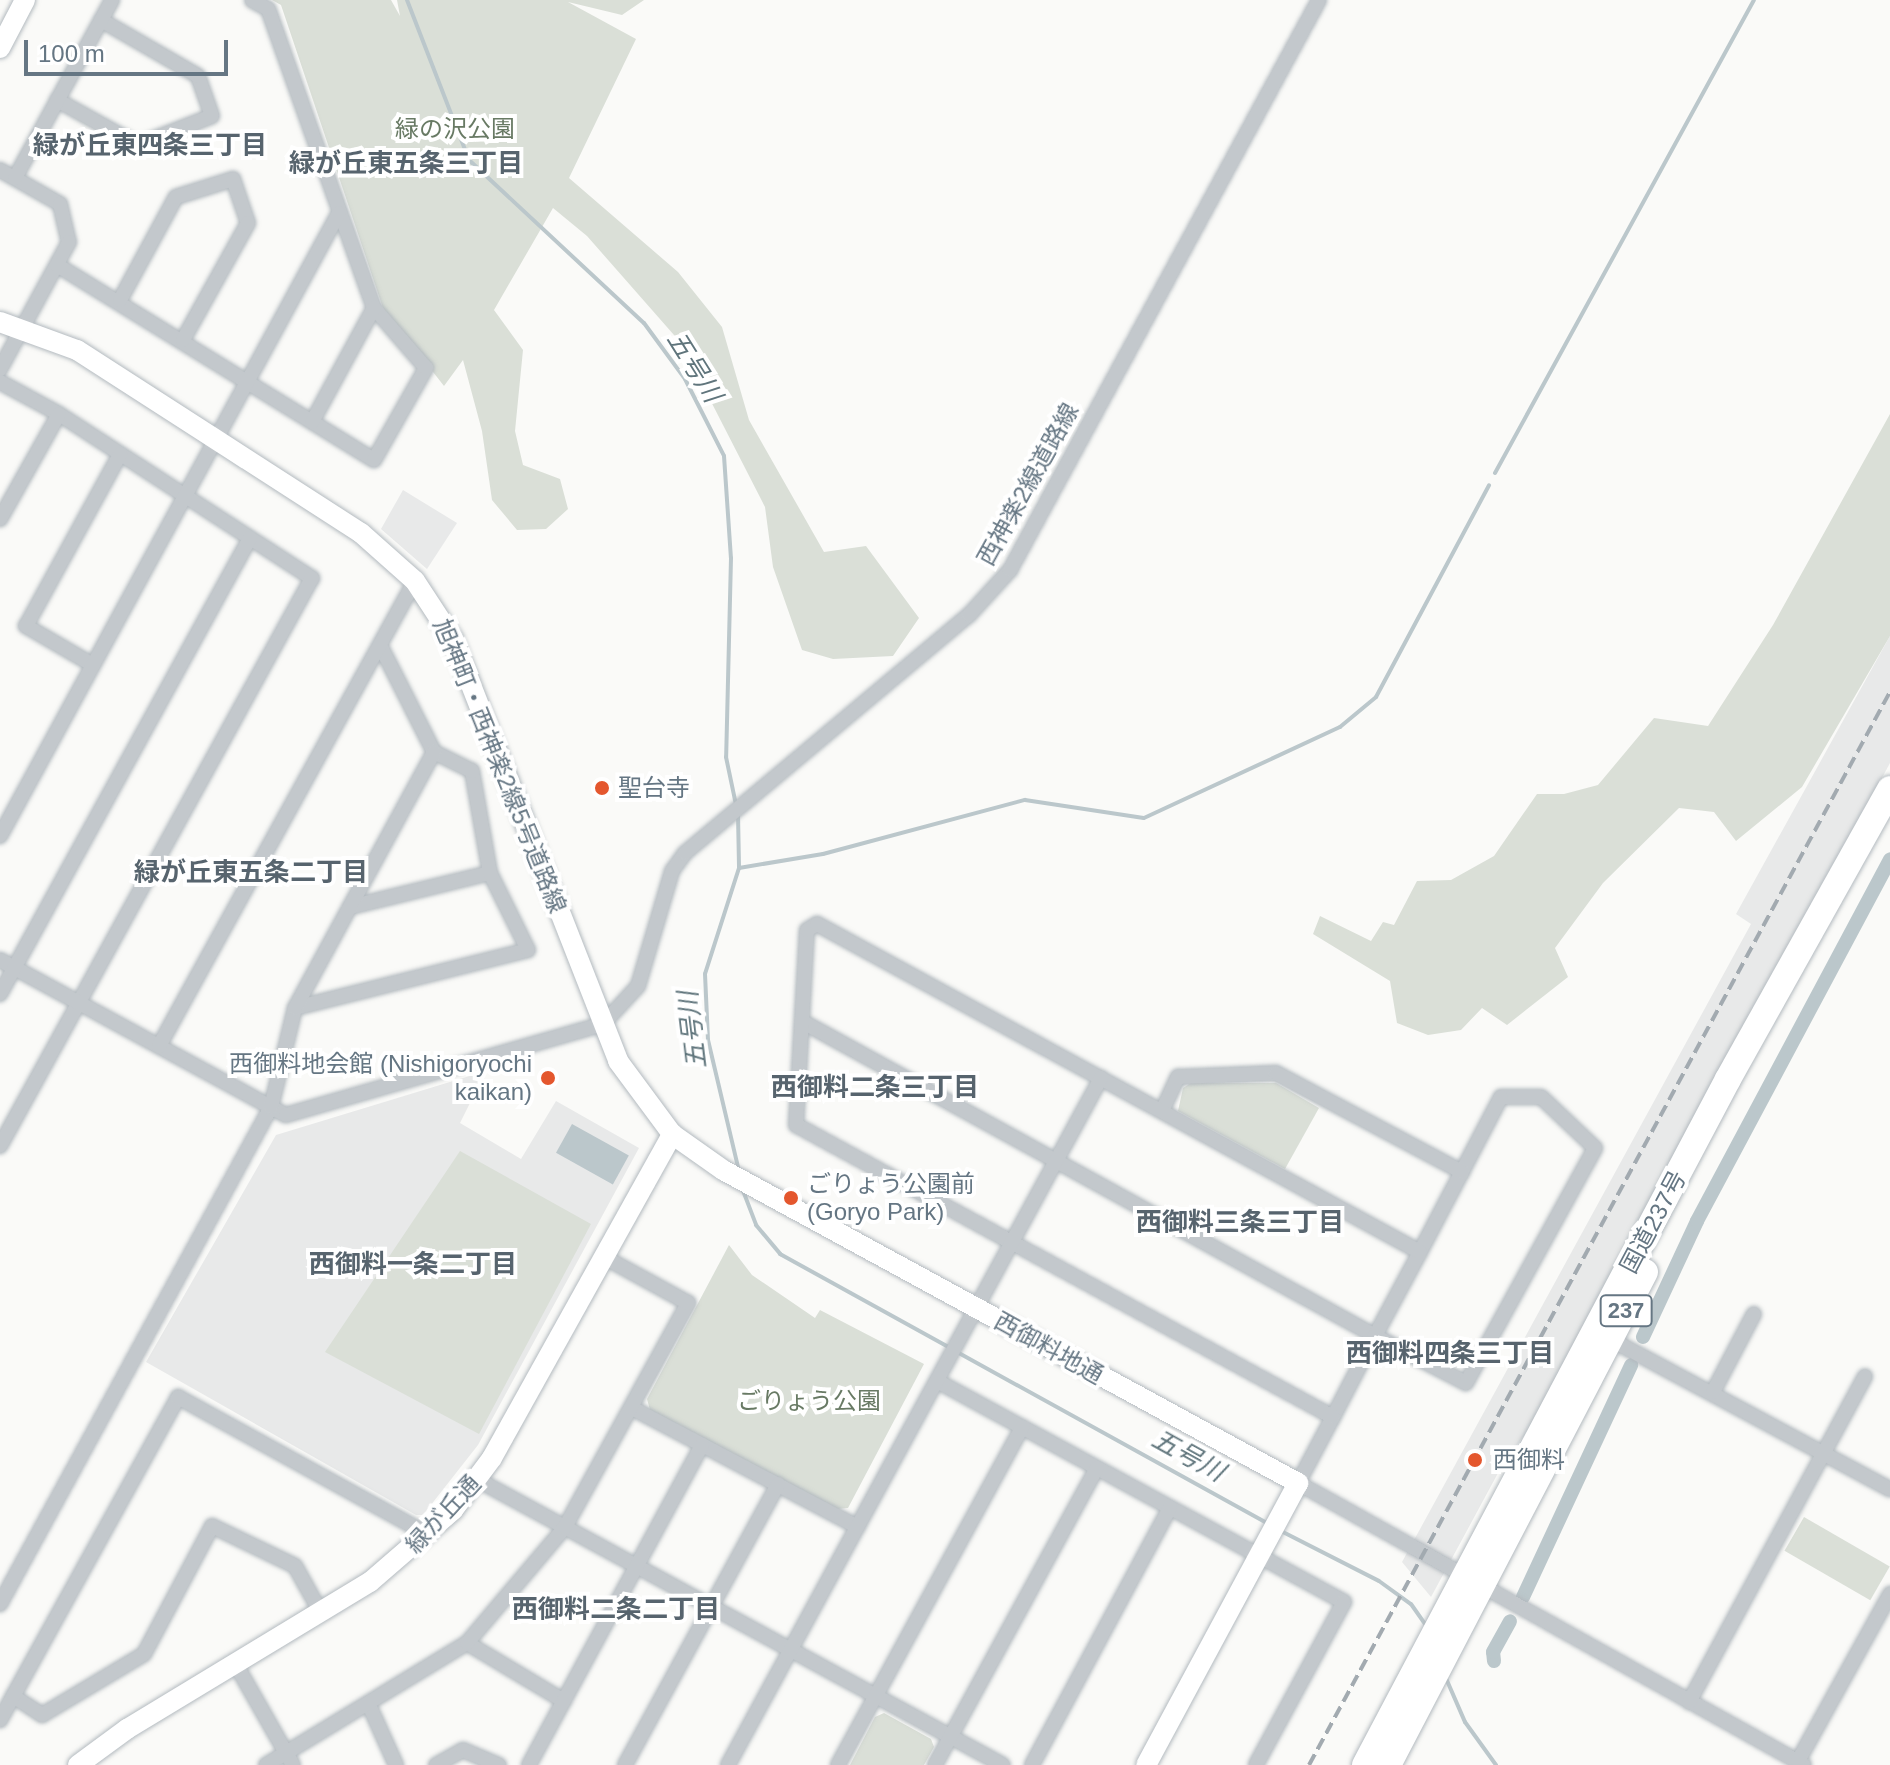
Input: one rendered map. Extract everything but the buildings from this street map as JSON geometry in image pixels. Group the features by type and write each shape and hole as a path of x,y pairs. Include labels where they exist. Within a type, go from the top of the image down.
{"highway":[{"name":"国道237号","path":"1388,1765 1434,1683 1449,1630 1788,977 1890,789"},
{"name":"国道237号","path":"1365,1765 1421,1659 1449,1630"}],"street":[{"path":"0,48 25,0"},
{"path":"15,178 112,0"},
{"path":"57,265 120,300 374,460 426,368 374,308 268,9 252,0"},
{"name":"西神楽2線道路線","path":"603,1024 638,986 672,871 722,822 969,615 1010,570 1319,0"},
{"path":"57,100 138,145 212,116 198,76 101,20"},
{"path":"0,170 60,204 69,242 0,369"},
{"path":"120,300 176,197 233,179 248,223 183,340"},
{"path":"0,836 339,213"},
{"path":"312,422 374,308"},
{"name":"旭神町・西神楽2線5号道路線","path":"0,322 23,327 77,350 361,533 415,581 453,639 603,1024 638,1093 672,1134"},
{"path":"0,382 59,414 312,578 0,1146"},
{"path":"0,519 59,414"},
{"path":"93,665 26,626 120,454"},
{"path":"0,994 250,538"},
{"path":"159,1046 415,581"},
{"path":"295,1008 528,950 490,873 472,771 434,752 380,645"},
{"path":"2,1596 271,1107 295,1008 434,752"},
{"path":"350,907 490,873"},
{"path":"1333,1417 796,1125 807,930 817,924 1420,1252"},
{"path":"0,960 286,1115 603,1024"},
{"path":"803,1022 1375,1336 1466,1383 1595,1148 1541,1097 1501,1097 1375,1336 1286,1507 1146,1765"},
{"path":"1162,1111 1178,1077 1276,1073 1462,1172"},
{"path":"728,1765 1101,1078"},
{"name":"西御料地通","path":"672,1134 723,1170 1298,1483"},
{"name":"緑が丘通","path":"84,1763 235,1663 321,1613 400,1561 429,1535 478,1480 672,1134"},
{"path":"266,1765 290,1758 467,1643 565,1527 688,1303 604,1257"},
{"path":"1713,1392 1754,1314"},
{"path":"1604,1336 1890,1489"},
{"path":"1689,1702 1865,1376"},
{"path":"937,1381 1170,1508 1263,1548 1344,1602 1256,1765"},
{"path":"0,1720 178,1397 429,1535"},
{"path":"632,1408 858,1527"},
{"path":"838,1765 1022,1427"},
{"path":"529,1765 702,1445"},
{"path":"935,1765 1097,1468"},
{"path":"478,1480 1003,1765"},
{"path":"1298,1483 1801,1763 1890,1594"},
{"path":"625,1765 778,1484"},
{"path":"1032,1765 1170,1508"},
{"path":"13,1696 42,1715 144,1654 212,1526 295,1566 321,1613"},
{"path":"467,1643 564,1701"},
{"path":"235,1663 290,1758"},
{"path":"369,1705 396,1765"},
{"path":"436,1765 463,1750 499,1765"}],"shaded area":[{"path":"403,490 457,523 427,569 381,529"},
{"path":"1890,636 1890,763 1532,1425 1504,1462 1431,1597 1402,1562 1751,924 1736,914"},
{"path":"486,1071 460,1123 521,1159 556,1101 639,1148 478,1445 423,1515 416,1515 146,1362 276,1135"},
{"path":"572,1124 629,1156 613,1184 556,1153"}],"green space":[{"name":"緑の沢公園","path":"272,0 391,0 400,16 397,0 644,0 622,15 568,2 636,39 569,178 678,272 722,327 749,420 824,552 866,546 919,618 893,656 833,659 802,650 773,567 765,507 681,343 587,236 553,208 494,310 523,350 515,431 523,465 560,479 568,509 546,529 517,530 492,500 482,431 463,360 444,386 383,308 281,5"},
{"path":"1890,414 1890,636 1802,787 1736,841 1714,812 1679,808 1603,883 1555,948 1568,977 1507,1025 1482,1008 1461,1030 1428,1035 1397,1023 1390,981 1313,934 1320,916 1371,941 1383,922 1394,925 1417,881 1451,880 1494,856 1537,794 1564,794 1598,785 1654,718 1708,726 1773,625"},
{"path":"1191,1083 1276,1083 1319,1108 1285,1169 1178,1111 1183,1088"},
{"path":"460,1151 591,1224 479,1434 325,1352"},
{"name":"ごりょう公園","path":"729,1245 752,1275 815,1318 820,1310 924,1364 848,1508 837,1509 650,1410 647,1399"},
{"path":"1804,1517 1890,1566 1870,1600 1784,1551"},
{"path":"884,1713 931,1739 934,1747 924,1765 850,1765 875,1717"}],"waterway":[{"name":"五号川","path":"407,0 469,160 644,323 685,379 724,456 731,558 726,757 736,805"},
{"path":"1495,473 1754,0"},
{"path":"739,868 823,854 1025,800 1144,818 1340,727 1376,697 1489,485"},
{"name":"五号川","path":"738,814 739,868 705,974 708,1040 739,1171"},
{"path":"1643,1337 1697,1221 1890,859"},
{"name":"五号川","path":"742,1188 756,1225 780,1254 950,1348"},
{"name":"五号川","path":"957,1352 1268,1524"},
{"path":"1523,1597 1631,1365"},
{"name":"五号川","path":"1279,1530 1379,1581 1411,1604 1427,1627"},
{"path":"1494,1661 1493,1652 1510,1621"},
{"name":"五号川","path":"1445,1676 1465,1722 1496,1765"}],"railway":[{"path":"1309,1765 1890,692"}],"place":[{"name":"聖台寺","path":"602,788"},
{"name":"西御料地会館 (Nishigoryochi kaikan)","path":"548,1078"},
{"name":"ごりょう公園前 (Goryo Park)","path":"791,1198"},
{"name":"西御料","path":"1475,1460"}],"district":[{"name":"緑が丘東四条三丁目","path":"150,146"},
{"name":"緑が丘東五条三丁目","path":"406,164"},
{"name":"緑が丘東五条二丁目","path":"251,873"},
{"name":"西御料二条三丁目","path":"875,1088"},
{"name":"西御料三条三丁目","path":"1240,1223"},
{"name":"西御料一条二丁目","path":"413,1265"},
{"name":"西御料四条三丁目","path":"1450,1354"},
{"name":"西御料二条二丁目","path":"616,1610"}]}
